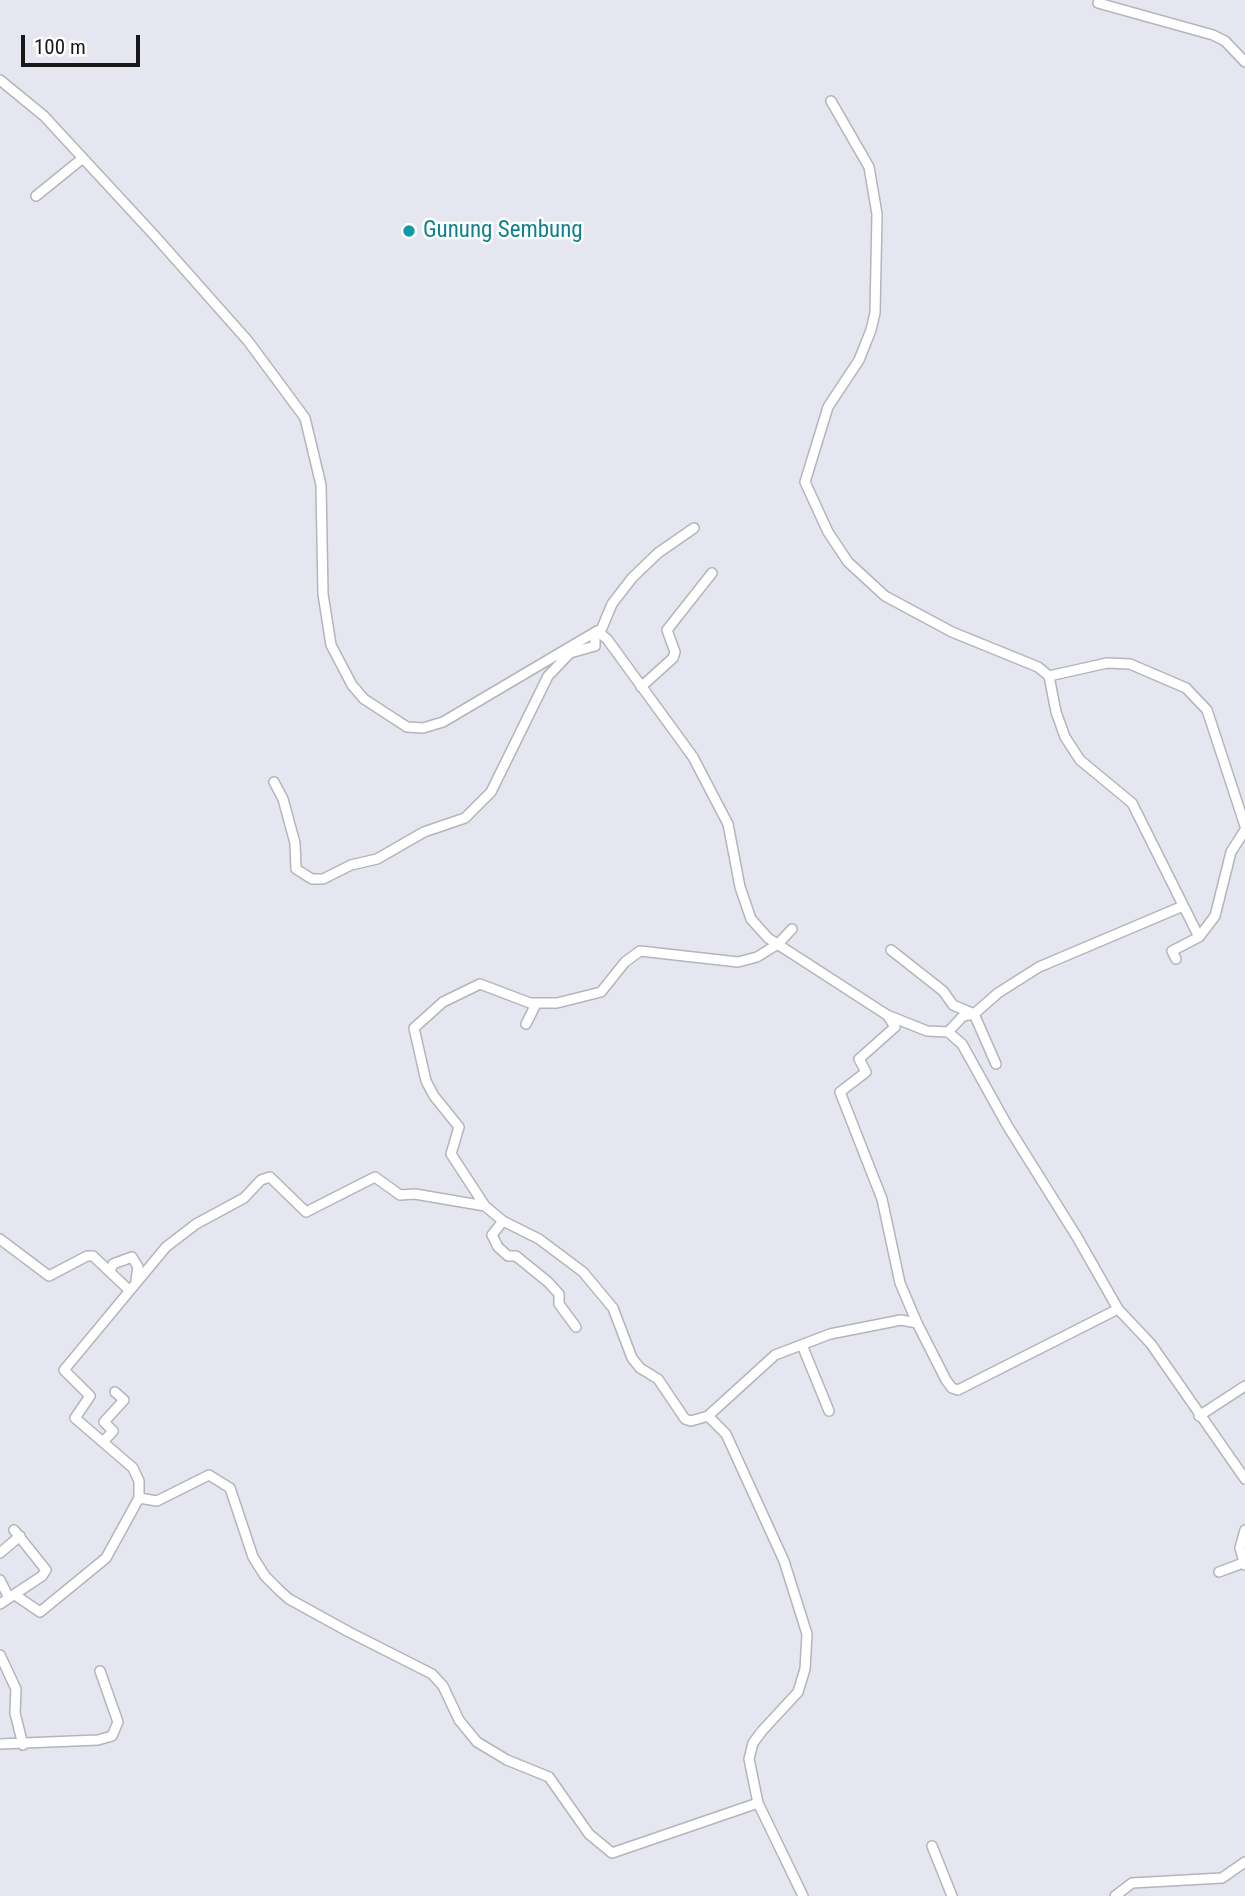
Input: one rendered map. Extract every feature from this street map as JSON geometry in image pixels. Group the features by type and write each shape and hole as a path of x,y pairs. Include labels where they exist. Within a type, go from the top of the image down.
{"street":[{"path":"1098,3 1213,35 1225,41 1245,62"},
{"path":"0,80 44,116 248,341 305,418 321,485 323,594 331,645 352,685 364,699 407,727 423,728 443,722 602,628 612,604 632,578 658,553 694,528"},
{"path":"831,101 869,167 874,194 875,313 859,360 828,407 805,482 828,532 848,562 885,596 952,632 1038,667 1049,676 1065,737 1080,760 1119,789 1132,803 1199,937"},
{"path":"36,196 83,159"},
{"path":"641,687 673,657 675,652 667,630 712,573"},
{"path":"597,631 607,639 693,757 728,824 740,887 751,919 778,944 887,1015 927,1031 948,1032 962,1044 975,1061 1007,1125 1118,1309 1151,1344 1199,1416 1245,1477"},
{"path":"274,782 283,799 295,844 296,869 306,877 323,879 351,865 390,853 424,832 465,818 482,804 515,747 548,676 570,653 595,646 597,631"},
{"path":"1049,676 1107,663 1130,664 1186,688 1207,710 1245,828 1231,852 1215,916 1199,937 1172,951 1176,959"},
{"path":"948,1032 963,1016 974,1014 998,993 1039,967 1183,906"},
{"path":"792,929 778,944 757,957 738,962 640,951 625,962 601,992 557,1003 536,1004 503,995 480,984 443,1002 414,1028 426,1080 434,1096 459,1127 451,1154 485,1206 503,1221 540,1239 583,1272 619,1319 632,1358 640,1368 658,1379 682,1416 691,1421 708,1416 775,1355 830,1334 901,1320 917,1323"},
{"path":"891,950 943,991 953,1005 974,1014 996,1064"},
{"path":"526,1024 536,1004"},
{"path":"887,1015 895,1028 859,1059 866,1072 840,1092 882,1199 900,1283 917,1323 952,1388 958,1390 1118,1309"},
{"path":"0,1580 12,1596 38,1613 106,1558 139,1498 139,1481 133,1468 75,1418 90,1396 64,1370 111,1317 132,1286 166,1247 196,1224 244,1198 261,1180 270,1177 285,1188 304,1212 375,1177 400,1195 415,1194 485,1206"},
{"path":"503,1221 492,1235 498,1247 508,1256 516,1256 548,1282 559,1294 559,1304 576,1327"},
{"path":"0,1239 49,1276 90,1255 132,1286"},
{"path":"110,1271 113,1264 132,1257 138,1267 132,1286"},
{"path":"802,1345 829,1411"},
{"path":"1199,1416 1245,1386"},
{"path":"103,1442 113,1431 104,1422 124,1400 115,1392"},
{"path":"708,1416 726,1434 750,1485 784,1561 807,1634 805,1670 798,1692 792,1702 773,1717 753,1743 749,1759 758,1803 803,1896"},
{"path":"139,1498 157,1501 209,1475 219,1479 230,1488 237,1500 253,1557 265,1576 279,1590 289,1599 349,1632 432,1674 443,1686 459,1720 477,1742 508,1760 549,1777 589,1834 612,1853 758,1803"},
{"path":"1219,1572 1244,1564 1240,1548 1245,1530"},
{"path":"0,1553 17,1533 46,1570 42,1576 0,1604"},
{"path":"0,1655 16,1689 15,1713 23,1745"},
{"path":"0,1744 23,1745 112,1737 118,1722 100,1671"},
{"path":"932,1846 952,1896"},
{"path":"1115,1896 1132,1883 1222,1878 1245,1862"}],"place":[{"name":"Gunung Sembung","path":"409,231"}]}
